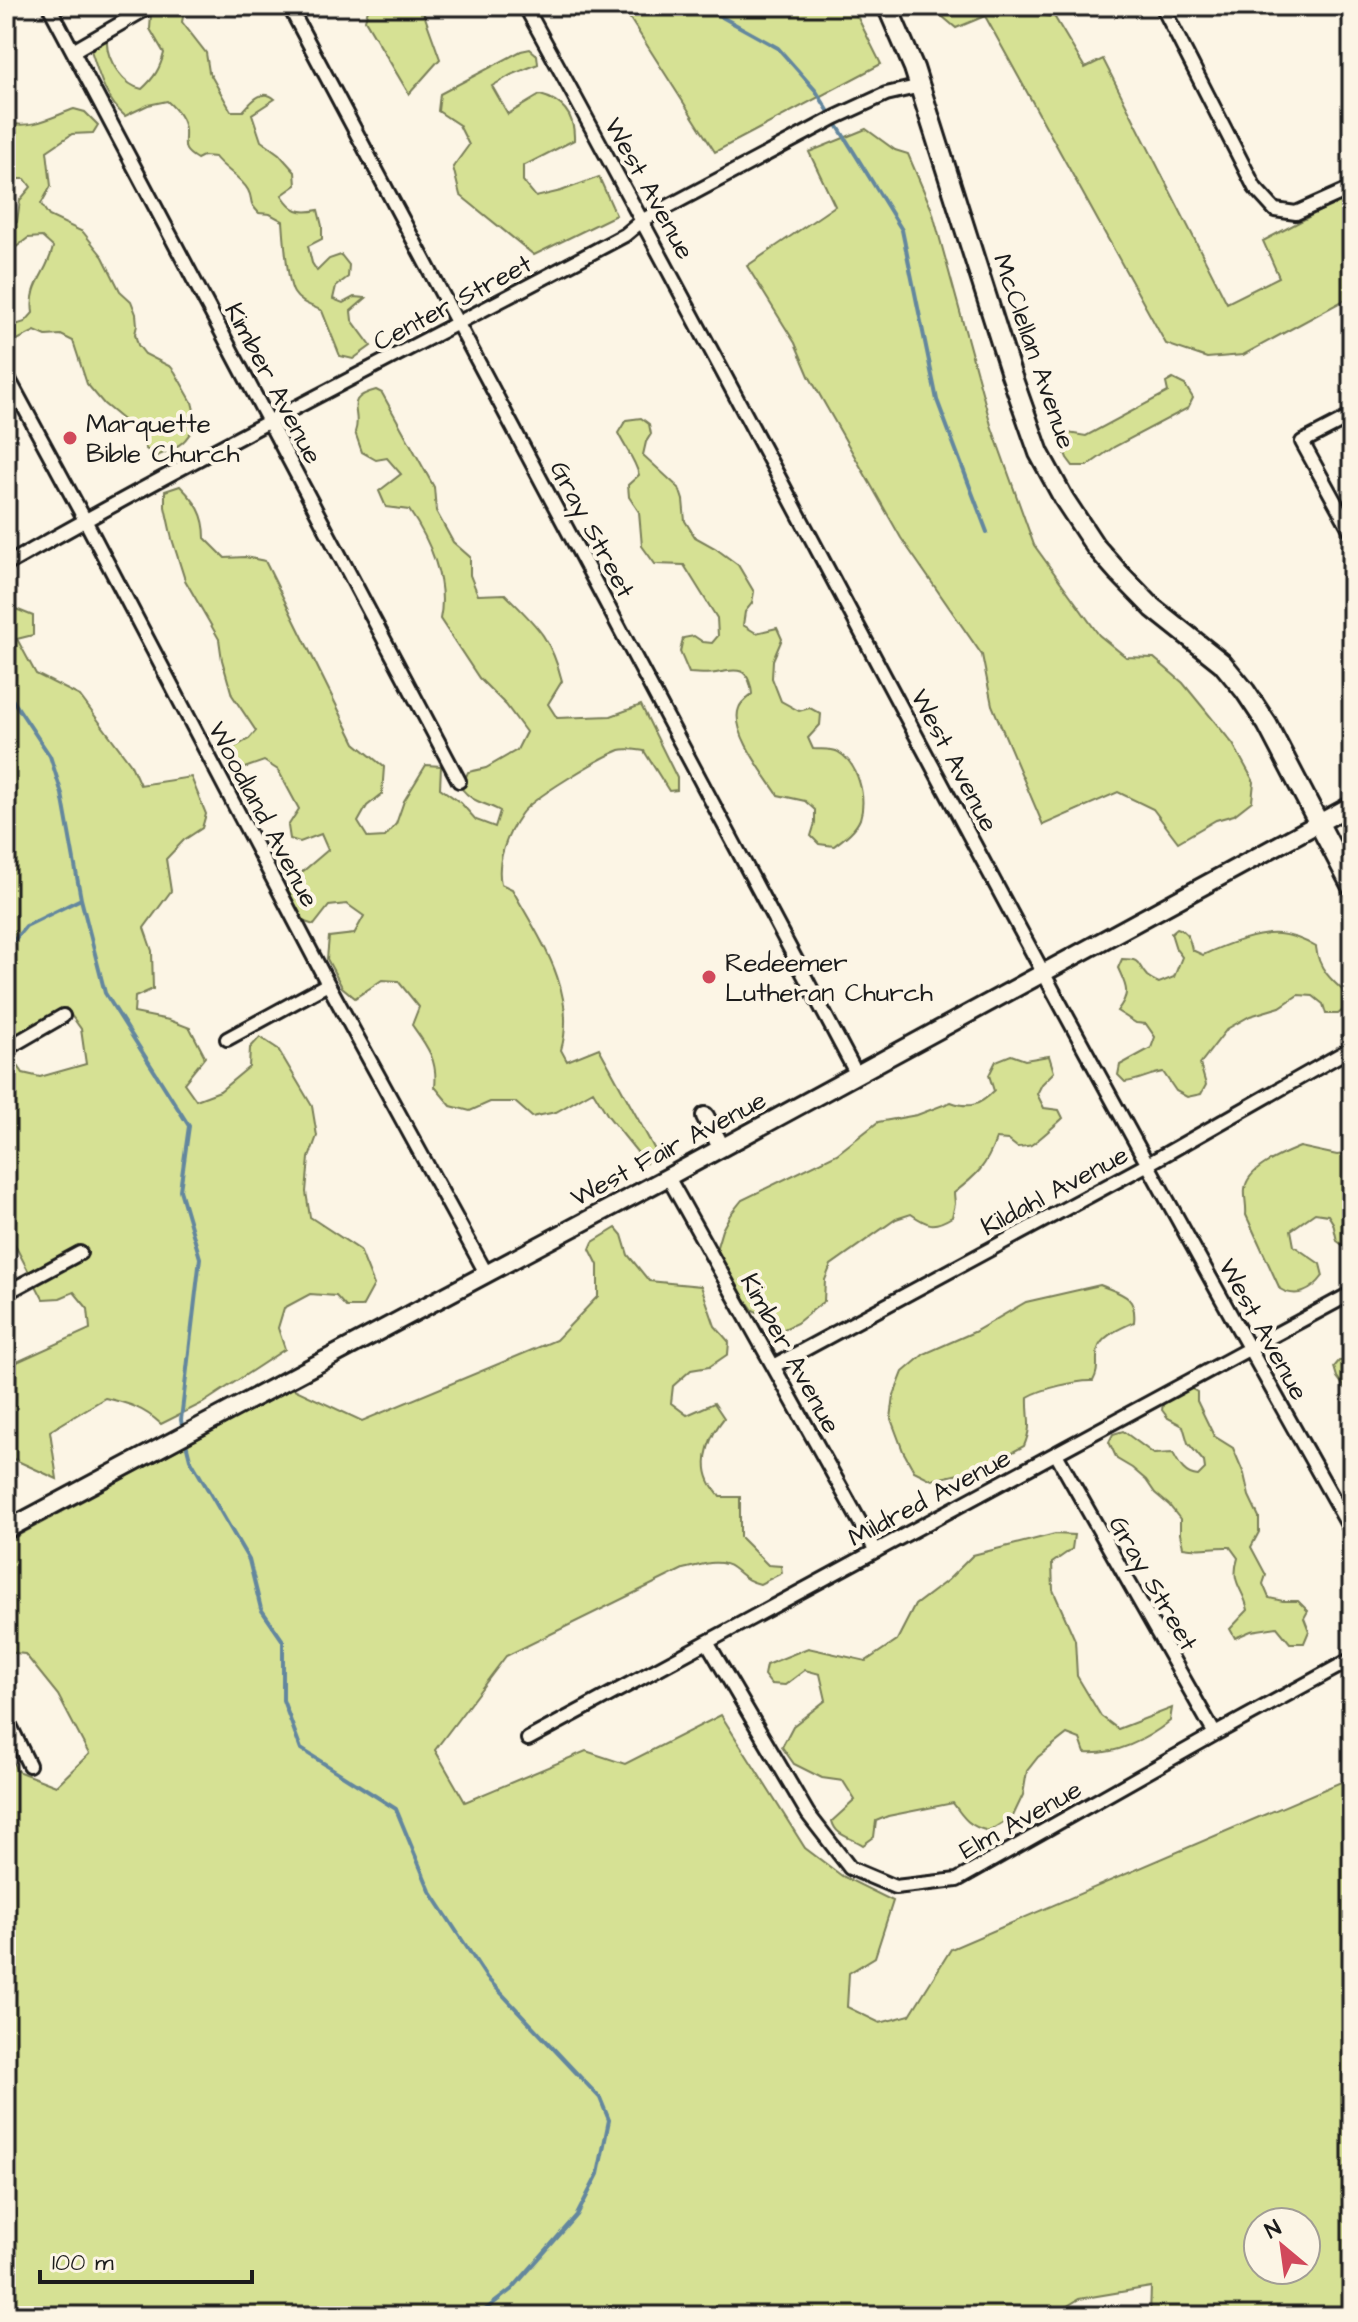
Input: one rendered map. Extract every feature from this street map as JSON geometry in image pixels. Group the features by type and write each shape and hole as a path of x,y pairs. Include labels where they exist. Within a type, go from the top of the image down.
{"main road":[{"name":"McClellan Avenue","path":"887,6 909,51 921,86 1011,374 1039,453 1095,546 1153,608 1222,663 1245,691 1267,724 1352,887"}],"street":[{"name":"Kimber Avenue","path":"49,6 459,781"},
{"path":"73,51 151,6"},
{"name":"Gray Street","path":"289,6 856,1073"},
{"name":"West Avenue","path":"525,6 643,220 1043,972 1352,1532"},
{"path":"1162,6 1255,188 1275,210 1296,213 1352,188"},
{"name":"Center Street","path":"6,565 270,421 625,235 643,220 836,117 886,94 921,86"},
{"name":"Woodland Avenue","path":"6,374 328,984 486,1273"},
{"path":"1352,416 1302,442 1352,533"},
{"name":"West Fair Avenue","path":"6,1530 668,1177 1352,805"},
{"path":"227,1039 328,984"},
{"path":"6,1049 63,1016"},
{"name":"Kildahl Avenue","path":"774,1366 1148,1164 1352,1048"},
{"path":"705,1116 721,1147"},
{"name":"Kimber Avenue","path":"668,1177 876,1551"},
{"path":"6,1293 80,1253"},
{"name":"Mildred Avenue","path":"528,1739 1352,1293"},
{"name":"Gray Street","path":"1056,1454 1215,1734"},
{"name":"Elm Avenue","path":"707,1642 808,1814 850,1868 895,1887 957,1880 1352,1659"},
{"path":"6,1717 29,1765"}],"green space":[{"path":"168,6 185,6 182,22 206,53 209,72 231,111 243,111 262,95 275,99 252,114 261,141 279,154 295,172 296,185 282,195 297,210 318,210 322,239 308,246 312,263 317,271 329,259 341,255 349,265 348,277 336,286 333,299 343,303 354,297 366,298 351,311 352,320 371,346 353,359 340,356 322,311 303,302 294,293 283,221 270,214 259,213 245,185 215,157 197,159 188,152 183,122 167,101 148,105 125,116 106,92 89,44 101,37 107,41 117,71 129,83 142,89 156,73 164,53 150,29 151,15"},
{"path":"369,6 421,6 440,59 409,94 365,20"},
{"path":"622,6 852,6 881,64 715,152"},
{"path":"930,6 1048,6 1085,68 1103,59 1227,303 1279,277 1263,241 1352,194 1352,296 1243,355 1207,358 1166,344 985,16 956,28"},
{"path":"530,49 537,55 538,64 492,86 508,114 540,95 556,101 570,117 574,140 523,166 523,181 536,197 599,177 616,215 534,255 460,195 453,167 469,145 459,125 438,111 440,94"},
{"path":"74,109 85,112 98,125 93,133 72,134 47,151 51,186 41,204 49,216 83,232 103,257 120,291 131,301 136,314 138,345 145,354 171,367 192,402 197,422 193,430 181,444 157,456 146,449 139,433 104,404 87,384 73,341 61,335 46,336 35,331 17,340 11,363 6,359 6,328 25,322 33,313 36,286 53,247 42,237 28,238 6,255 6,230 17,222 20,200 31,187 25,179 13,179 6,189 6,122 32,124"},
{"path":"866,129 895,150 908,154 932,210 991,425 1034,545 1099,635 1126,657 1154,658 1183,683 1233,744 1254,782 1252,801 1234,815 1216,820 1178,842 1153,809 1118,792 1043,825 992,705 982,655 901,538 809,376 795,343 747,266 835,206 809,152"},
{"path":"1173,379 1185,385 1193,398 1188,408 1114,447 1087,466 1073,466 1058,436 1062,432 1086,436 1168,392 1166,383"},
{"path":"376,390 382,393 434,487 436,511 453,542 470,557 470,575 478,595 505,594 547,642 562,681 548,704 557,718 611,716 641,705 677,778 677,790 669,791 644,751 623,749 610,754 538,798 521,814 507,839 500,866 501,884 512,889 544,946 560,986 565,1028 561,1050 567,1061 599,1048 655,1150 646,1163 608,1116 593,1091 556,1112 532,1117 515,1102 490,1102 470,1111 451,1106 435,1087 433,1061 412,1025 419,1007 398,981 382,980 355,998 342,987 327,959 329,937 354,934 364,916 347,904 329,906 314,925 302,921 288,890 301,873 328,850 321,834 300,842 290,839 288,826 299,809 278,770 264,761 236,771 229,760 234,747 256,731 232,695 219,639 185,580 172,539 165,491 180,486 198,509 205,538 225,558 245,557 265,561 355,743 384,767 382,794 367,806 358,822 368,838 385,837 396,824 404,801 426,765 441,766 440,788 461,803 476,820 495,827 500,811 474,799 461,788 468,772 486,768 517,750 526,732 506,705 479,678 440,619 439,576 417,522 409,510 386,507 379,491 401,474 387,458 376,460 362,452 355,432 356,402"},
{"path":"641,418 649,424 651,434 643,455 679,488 685,521 695,537 738,565 754,592 743,625 756,633 777,628 782,639 773,660 772,678 781,701 799,711 810,708 821,714 820,725 808,738 813,749 838,752 856,772 862,801 860,819 852,831 834,846 819,844 811,836 815,810 805,801 778,795 750,753 738,718 740,706 752,694 745,674 736,670 689,673 680,652 683,638 694,636 712,643 718,636 717,618 684,565 655,564 642,546 639,512 629,497 628,485 639,475 618,433 626,420"},
{"path":"6,605 33,616 33,635 17,639 36,674 80,696 130,763 140,785 191,777 206,814 202,828 184,840 166,859 171,891 144,928 152,951 153,989 135,997 134,1013 190,1028 205,1057 184,1083 196,1100 220,1091 249,1067 250,1048 260,1037 278,1049 312,1106 317,1136 309,1158 306,1192 310,1217 360,1250 374,1285 362,1307 346,1307 336,1296 310,1294 284,1308 278,1328 285,1349 203,1403 161,1424 135,1407 105,1398 50,1431 57,1479 11,1458 6,1463 6,1367 90,1329 88,1309 74,1292 60,1298 43,1299 6,1228","holes":["66,1008 81,1029 86,1064 40,1077 23,1073 10,1054 37,1022"]},
{"path":"1177,928 1186,934 1192,950 1203,955 1261,935 1279,934 1308,943 1316,947 1327,974 1348,995 1347,1007 1338,1014 1326,1014 1323,1004 1313,996 1298,995 1280,1007 1250,1016 1227,1029 1200,1064 1206,1085 1201,1094 1187,1097 1176,1091 1163,1072 1125,1082 1118,1075 1120,1065 1151,1048 1155,1037 1146,1024 1136,1023 1117,1011 1126,990 1118,968 1122,959 1133,960 1147,976 1159,983 1174,977 1182,957 1171,933"},
{"path":"1011,1055 1025,1060 1049,1056 1054,1072 1037,1094 1044,1108 1059,1110 1063,1118 1030,1145 1017,1147 1008,1140 996,1139 980,1170 954,1193 952,1217 936,1224 927,1223 911,1214 896,1219 831,1265 825,1280 824,1301 797,1323 782,1330 770,1318 753,1310 729,1276 716,1250 722,1230 742,1200 837,1154 878,1122 917,1115 951,1102 969,1105 984,1100 994,1091 989,1075 996,1061"},
{"path":"1300,1147 1337,1155 1352,1153 1352,1181 1342,1187 1352,1205 1352,1248 1348,1249 1337,1241 1328,1215 1315,1213 1291,1230 1294,1246 1320,1264 1323,1276 1309,1289 1292,1293 1280,1289 1246,1215 1245,1192 1247,1181 1259,1168"},
{"path":"616,1228 622,1235 628,1255 649,1281 701,1286 715,1326 729,1342 728,1354 709,1367 691,1370 673,1386 671,1403 687,1415 714,1403 724,1418 715,1431 706,1455 709,1480 720,1497 740,1497 740,1537 768,1565 781,1566 782,1573 760,1584 722,1563 683,1569 506,1656 435,1750 465,1802 586,1751 625,1764 721,1715 805,1848 842,1876 893,1901 875,1957 849,1973 847,2007 880,2023 910,2015 951,1949 1341,1782 1352,1785 1352,2316 1150,2316 1151,2287 1079,2299 1051,2316 6,2316 6,1747 17,1771 56,1786 89,1754 58,1695 25,1654 6,1652 6,1542 292,1388 362,1421 556,1340 598,1296 598,1265 590,1249 593,1242"},
{"path":"1100,1285 1130,1301 1134,1322 1113,1332 1100,1344 1093,1381 1060,1386 1028,1397 1029,1427 1024,1446 994,1462 932,1480 914,1471 891,1419 894,1395 903,1372 924,1354 974,1332 1026,1302"},
{"path":"1352,1360 1352,1397 1337,1377 1334,1367 1339,1361"},
{"path":"1190,1388 1197,1392 1197,1401 1214,1436 1233,1448 1244,1474 1249,1496 1259,1517 1259,1532 1251,1547 1266,1575 1263,1584 1269,1598 1298,1601 1308,1611 1304,1618 1309,1631 1304,1643 1290,1643 1277,1627 1251,1631 1235,1638 1230,1629 1248,1610 1236,1580 1238,1558 1230,1547 1183,1547 1180,1519 1146,1480 1117,1459 1109,1442 1113,1434 1123,1431 1154,1454 1173,1453 1186,1471 1198,1476 1205,1469 1204,1462 1188,1443 1183,1426 1168,1418 1162,1410 1163,1404"},
{"path":"1055,1534 1074,1535 1072,1549 1052,1563 1053,1590 1075,1640 1077,1676 1101,1716 1118,1729 1172,1708 1170,1721 1130,1745 1108,1752 1085,1753 1080,1739 1067,1734 1038,1757 1027,1771 1023,1795 1013,1816 989,1831 968,1822 953,1803 876,1821 874,1837 863,1845 840,1834 832,1821 855,1800 843,1781 822,1778 794,1764 782,1747 793,1726 826,1700 820,1674 805,1670 785,1685 771,1684 764,1675 766,1665 808,1648 866,1661 897,1640 915,1605 948,1580 973,1555"}],"waterway":[{"path":"702,6 778,48 816,91 902,230 937,400 987,532"},
{"path":"6,690 50,756 62,794 81,899 105,993 189,1126 180,1190 200,1258 181,1420 183,1431"},
{"path":"6,950 26,926 81,899"},
{"path":"185,1439 190,1459 249,1560 261,1609 283,1641 283,1700 301,1749 396,1809 430,1891 487,1978 600,2098 609,2120 598,2174 577,2215 512,2289 477,2316"}],"place":[{"name":"Marquette Bible Church","path":"70,438"},
{"name":"Redeemer Lutheran Church","path":"709,977"}]}
